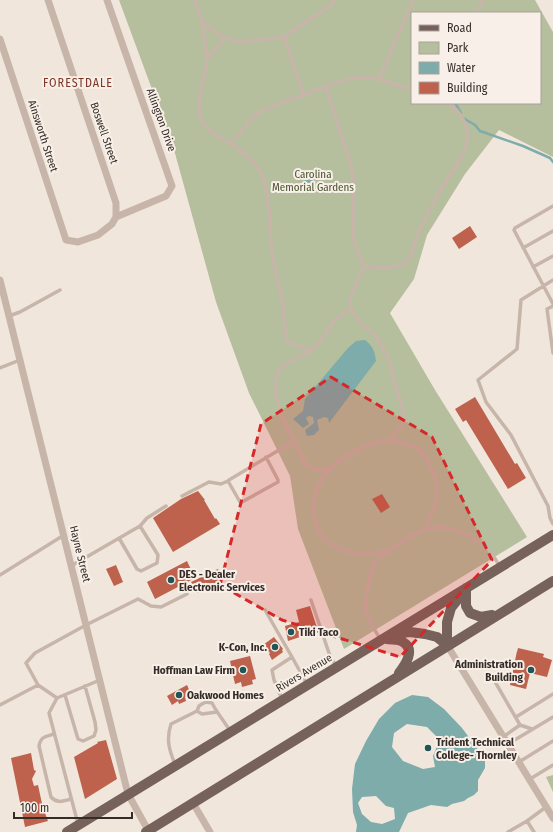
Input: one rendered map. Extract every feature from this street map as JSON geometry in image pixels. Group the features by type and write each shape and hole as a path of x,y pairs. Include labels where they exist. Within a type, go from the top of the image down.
{"main road":[{"name":"Rivers Avenue","path":"67,832 553,535"},
{"path":"147,831 447,645 552,585"},
{"path":"447,645 447,622 451,608 466,588"},
{"path":"466,588 466,606 470,613 481,617 501,613"},
{"path":"384,638 410,632 437,637 447,645"},
{"path":"384,638 405,643 409,653 408,659 397,676"}],"street":[{"name":"Boswell Street","path":"48,0 116,203 116,217"},
{"name":"Allington Drive","path":"107,0 172,186 166,196 116,217"},
{"name":"Ainsworth Street","path":"0,39 66,240 78,242 98,235 112,224 116,217"},
{"name":"Hayne Street","path":"0,280 128,794 147,831"},
{"path":"447,645 553,818"},
{"path":"193,803 210,832"}],"lane":[{"path":"195,0 202,22 207,59 199,108 200,116 206,128 231,144 255,163 260,172 265,185 268,200 272,251 283,300 285,333 287,341 294,345 311,350"},
{"path":"202,22 225,38 239,42 284,37 331,5 334,0"},
{"path":"380,79 413,0"},
{"path":"477,12 483,0"},
{"path":"284,37 304,95"},
{"path":"207,59 225,38"},
{"path":"231,144 252,118 260,112 348,79 368,77 380,79 411,90"},
{"path":"326,87 351,165 354,185 353,236 356,248 364,266 350,298 351,309 360,323 376,335 388,358 404,415 403,424 390,440"},
{"path":"364,266 389,267 401,265 408,261 418,232 440,190 465,149 467,140 464,120 456,109 449,104"},
{"path":"553,206 514,230 553,305 547,309 553,353"},
{"path":"523,248 553,230"},
{"path":"533,267 553,256"},
{"path":"553,280 521,300 517,349 478,380 486,402 511,434 548,506 550,518 553,524"},
{"path":"9,316 20,312 60,290"},
{"path":"329,470 318,470 311,468 305,463 280,413 276,394 276,377 279,370 287,363 306,354 318,345 335,319 351,309"},
{"path":"0,368 20,360"},
{"path":"388,551 366,553 346,552 336,548 328,542 320,532 315,520 313,505 320,482 329,470 340,460 352,453 378,442 390,440 418,448 435,474 437,484 436,503 428,520 426,529"},
{"path":"182,496 209,482 221,484 228,481 294,442"},
{"path":"228,481 240,502 278,482 266,458"},
{"path":"71,566 140,526 147,518 166,506"},
{"path":"119,538 137,569 141,572 157,563 158,555 140,526"},
{"path":"384,638 371,622 366,611 366,594 376,562 388,551 426,529 440,527 450,528 468,536 487,548 495,557 500,567"},
{"path":"0,575 64,535"},
{"path":"57,698 38,685 26,663 34,653 86,624 138,599 151,606 161,607 187,594"},
{"path":"311,600 330,656 336,667"},
{"path":"265,610 308,685"},
{"path":"283,700 274,680 272,670 292,657"},
{"path":"78,825 49,713 57,698 100,680"},
{"path":"494,680 520,725 532,730"},
{"path":"0,705 38,685"},
{"path":"65,695 78,739 83,740 94,736 96,730 95,722 85,686"},
{"path":"516,717 553,694"},
{"path":"176,765 170,751 168,732 171,724 197,711 199,706 202,704 212,703 231,732"},
{"path":"197,711 202,714 217,712"},
{"path":"508,744 553,717"},
{"path":"503,737 520,725"},
{"path":"54,734 42,738 38,746 51,797 54,801 58,802 71,799"},
{"path":"519,762 553,741"},
{"path":"530,780 553,766"},
{"path":"508,832 527,821 546,807"},
{"path":"527,821 534,832"}],"highlighted area":[{"path":"331,377 432,437 492,560 400,657 282,620 220,585 261,424"}],"green space":[{"name":"Carolina Memorial Gardens","path":"119,0 535,0 553,32 553,157 499,130 465,174 427,235 414,279 390,313 435,390 527,537 344,649 298,529 290,476 249,393 216,302 173,146"},
{"path":"553,775 553,792 546,777"}],"water":[{"path":"309,171 313,173 315,177 313,181 309,183 305,181 303,177 305,173"},
{"path":"365,340 373,349 376,361 329,423 328,418 324,417 317,420 319,430 314,435 307,436 305,430 314,423 313,417 309,416 306,418 309,424 303,428 293,419 303,411 305,399 348,348 356,341"},
{"path":"412,695 428,697 444,709 462,728 485,759 485,768 478,780 478,791 464,801 447,807 431,805 408,813 399,832 356,832 357,825 353,812 352,789 355,764 379,719 395,703","holes":["407,724 427,727 437,737 438,744 433,756 435,767 423,769 403,761 392,747 394,733","376,796 386,806 394,808 395,819 382,824 371,822 362,814 358,803 362,797"]}],"building":[{"path":"470,226 477,237 459,249 452,238"},
{"path":"475,397 515,464 517,463 526,478 508,489 466,420 463,422 455,409"},
{"path":"198,491 205,500 215,519 216,518 220,524 173,552 153,518 181,499"},
{"path":"382,494 390,507 381,513 372,499"},
{"name":"DES - Dealer Electronic Services","path":"187,561 195,578 155,599 147,582"},
{"path":"116,565 123,582 114,586 106,569"},
{"path":"218,569 222,578 216,582 217,583 197,593 191,582"},
{"path":"310,606 318,631 288,641 285,626 299,622 296,610"},
{"name":"K-Con, Inc.","path":"274,637 283,649 283,652 272,660 269,654 270,653 263,645"},
{"name":"Administration Building","path":"518,648 544,654 543,657 552,660 547,677 530,673 526,689 510,685"},
{"name":"Hoffman Law Firm","path":"250,656 256,679 252,680 253,684 242,687 241,682 235,684 230,661"},
{"name":"Oakwood Homes","path":"187,685 191,694 185,697 186,701 179,704 178,701 172,705 167,696"},
{"path":"106,740 117,779 85,799 74,757 98,743 97,742"},
{"path":"31,753 34,770 36,771 32,779 34,786 38,785 44,813 48,821 25,827 11,758"}],"waterway":[{"path":"456,104 461,113"},
{"path":"463,118 475,125 480,131 523,146 550,158 553,162"}],"place":[{"name":"DES - Dealer Electronic Services","path":"171,580"},
{"name":"Tiki Taco","path":"291,632"},
{"name":"K-Con, Inc.","path":"275,647"},
{"name":"Hoffman Law Firm","path":"243,670"},
{"name":"Administration Building","path":"531,670"},
{"name":"Oakwood Homes","path":"179,695"},
{"name":"Trident Technical College- Thornley","path":"428,748"}],"district":[{"name":"FORESTDALE","path":"78,83"}]}
